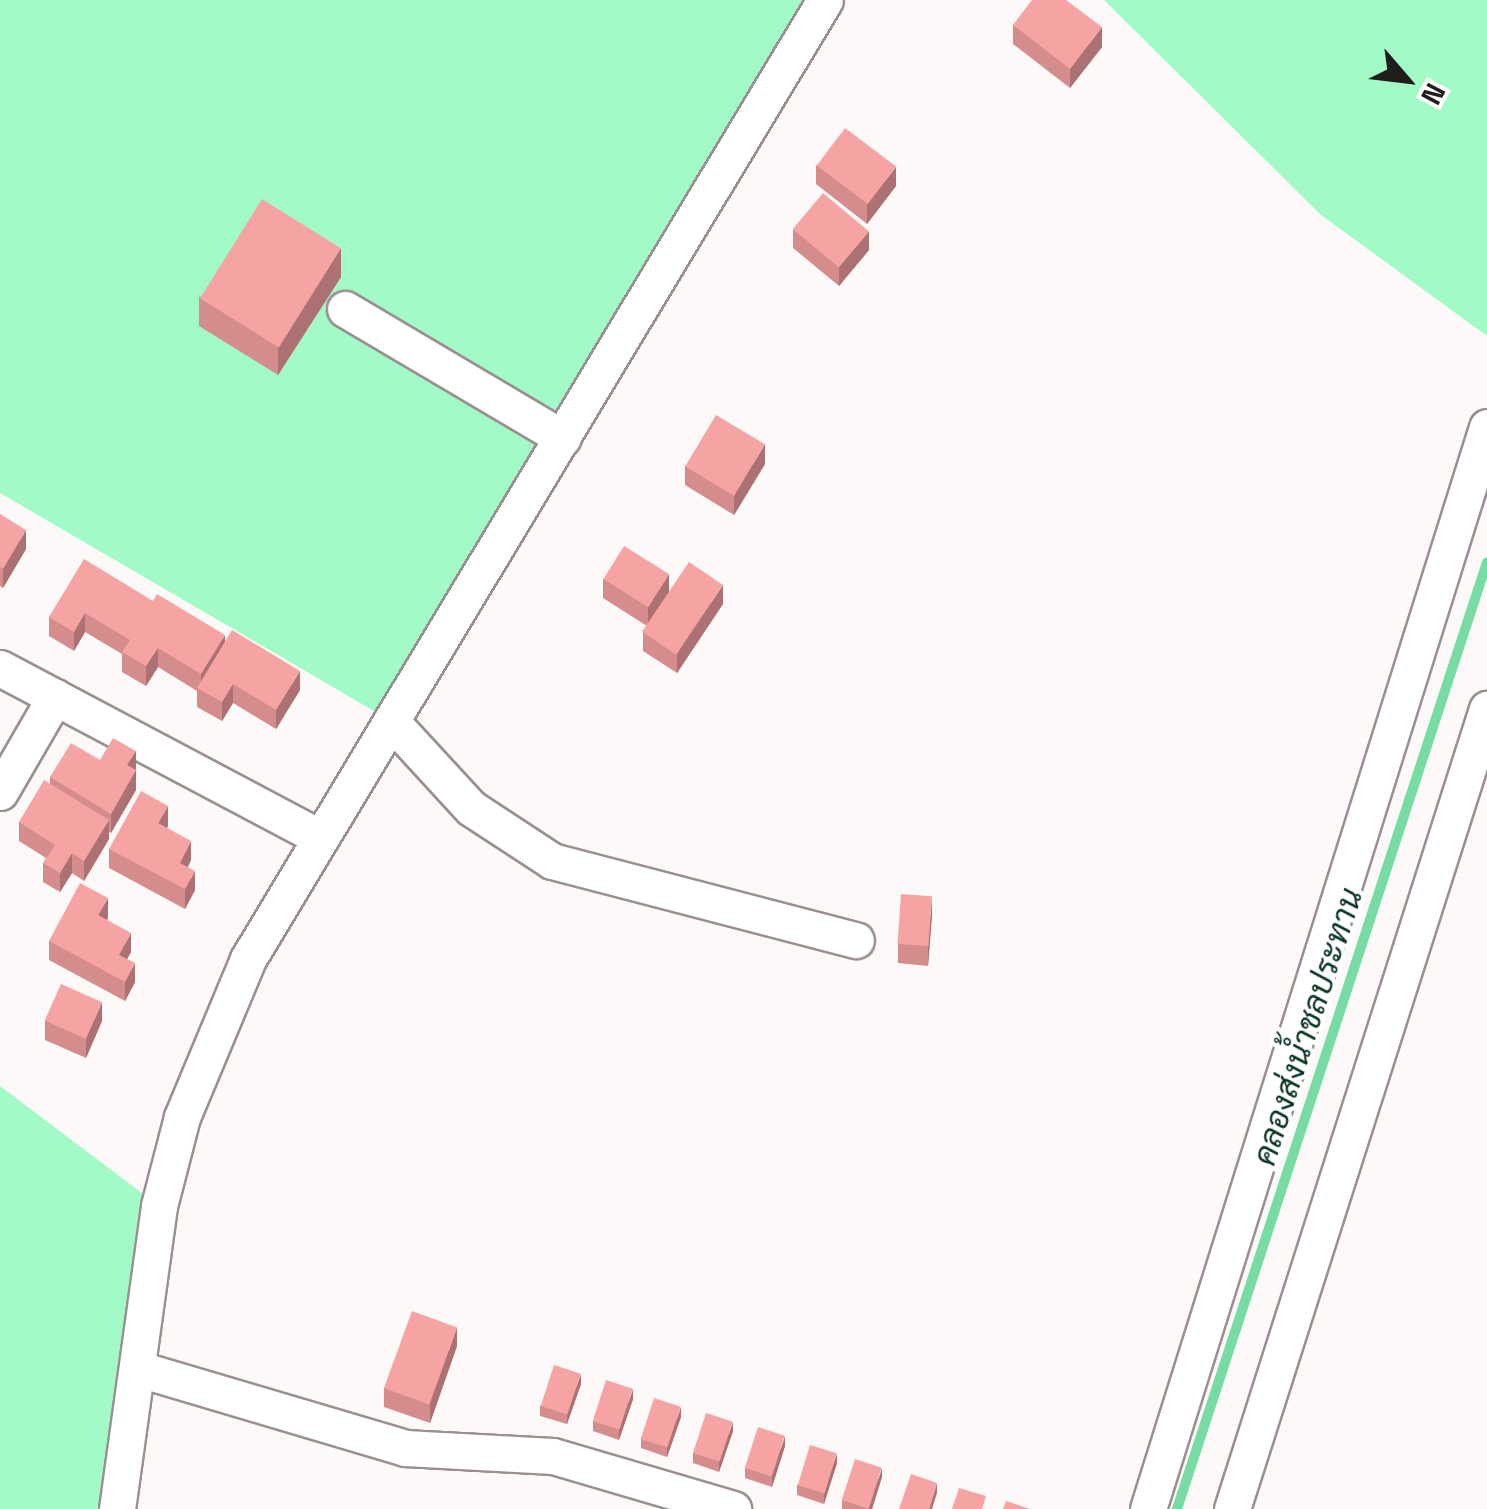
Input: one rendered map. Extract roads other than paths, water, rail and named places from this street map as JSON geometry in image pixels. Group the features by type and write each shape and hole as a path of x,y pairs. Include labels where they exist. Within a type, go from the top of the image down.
{"street":[{"path":"117,1509 159,1206 182,1117 248,960 825,0"},
{"path":"345,308 563,438"},
{"path":"1148,1509 1487,427"},
{"path":"0,668 321,838"},
{"path":"0,792 55,697"},
{"path":"1232,1509 1487,709"},
{"path":"392,721 472,808 552,860 856,940"},
{"path":"139,1369 405,1448 553,1456 733,1509"}],"waterway":[{"name":"คลองส่งน้ำชลประทาน","path":"1177,1509 1487,562"}]}
